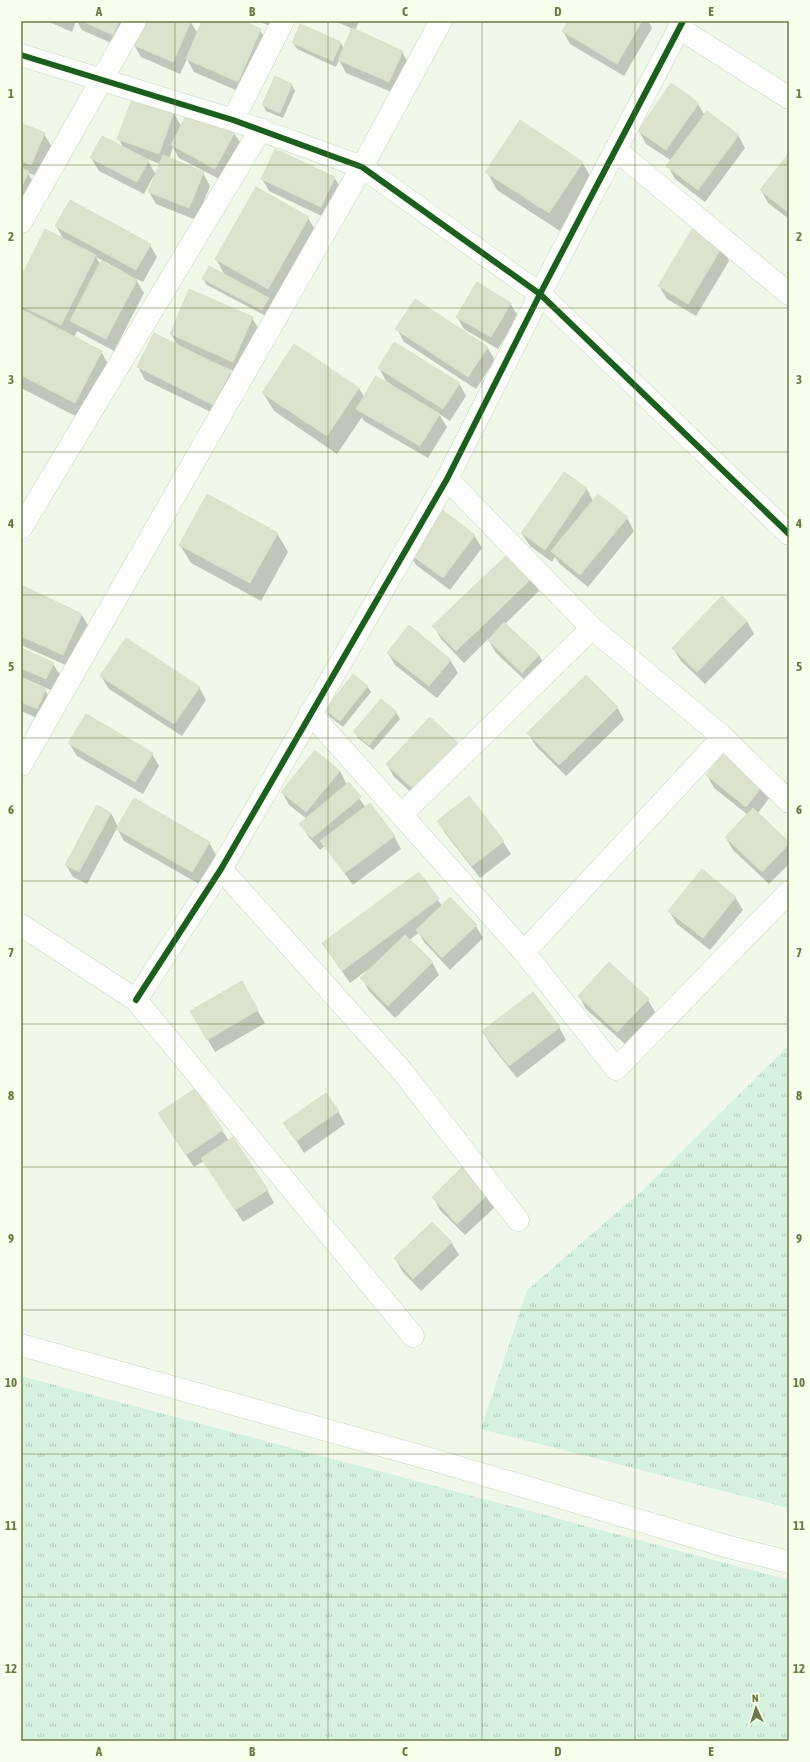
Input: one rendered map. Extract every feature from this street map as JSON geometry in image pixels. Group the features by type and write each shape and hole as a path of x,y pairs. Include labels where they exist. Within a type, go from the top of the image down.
{"street":[{"path":"21,222 134,21"},
{"path":"233,120 283,21"},
{"path":"21,765 362,166 441,21"},
{"path":"136,1000 221,869 310,713 447,479 540,294 681,24 789,98"},
{"path":"21,55 261,129 362,166 540,294 789,534"},
{"path":"21,528 261,129"},
{"path":"616,150 789,294"},
{"path":"447,479 592,628 723,737 789,802"},
{"path":"402,814 592,628"},
{"path":"310,713 524,952 616,1069 789,892"},
{"path":"524,952 723,737"},
{"path":"221,869 402,1071 518,1220"},
{"path":"21,925 136,1000 413,1336"},
{"path":"21,1345 434,1460 729,1547 789,1562"}],"green space":[{"path":"789,1045 789,1508 481,1429 527,1290 644,1189"},
{"path":"21,1376 789,1580 789,1741 21,1741"}],"building":[{"path":"82,21 119,21 113,35"},
{"path":"144,21 191,21 173,62 133,45"},
{"path":"202,21 243,21 261,29 238,82 186,59"},
{"path":"568,21 642,21 617,64 562,31"},
{"path":"300,24 341,42 333,61 292,43"},
{"path":"352,28 403,51 389,82 338,60"},
{"path":"275,76 292,84 280,113 262,105"},
{"path":"671,83 699,103 666,150 638,131"},
{"path":"133,97 174,112 159,154 117,139"},
{"path":"190,108 235,132 215,169 171,145"},
{"path":"707,111 739,135 698,190 666,166"},
{"path":"520,120 583,162 549,213 485,172"},
{"path":"21,123 45,133 31,165 21,161"},
{"path":"102,136 149,160 137,182 90,158"},
{"path":"275,149 335,177 321,207 261,179"},
{"path":"789,153 789,213 760,190"},
{"path":"163,155 204,172 189,208 148,192"},
{"path":"21,168 29,171 21,188"},
{"path":"256,187 309,217 268,289 215,259"},
{"path":"70,200 151,244 136,270 55,226"},
{"path":"45,229 96,255 61,325 21,306 21,277"},
{"path":"692,229 722,247 688,304 658,286"},
{"path":"101,261 137,280 106,339 70,321"},
{"path":"209,266 269,298 262,310 202,279"},
{"path":"477,282 511,303 491,337 456,317"},
{"path":"189,289 253,317 233,362 170,334"},
{"path":"415,299 488,347 468,377 395,329"},
{"path":"21,309 102,351 75,403 21,375"},
{"path":"154,333 231,371 213,405 137,367"},
{"path":"394,342 460,383 443,409 378,368"},
{"path":"294,344 359,388 327,436 262,393"},
{"path":"376,376 440,414 420,446 356,409"},
{"path":"564,472 587,488 545,550 521,533"},
{"path":"207,494 278,533 250,583 179,545"},
{"path":"598,494 628,517 580,575 551,551"},
{"path":"440,508 475,535 443,578 407,552"},
{"path":"509,553 532,578 456,651 432,626"},
{"path":"21,585 82,614 63,655 21,636"},
{"path":"722,596 747,621 697,672 672,648"},
{"path":"504,622 539,655 522,673 488,640"},
{"path":"409,625 451,660 429,686 387,653"},
{"path":"126,638 200,687 174,724 100,676"},
{"path":"21,648 54,663 46,679 21,668"},
{"path":"353,674 368,686 340,721 325,710"},
{"path":"586,675 618,707 559,765 527,733"},
{"path":"21,678 46,689 37,709 21,702"},
{"path":"381,699 397,712 369,745 353,732"},
{"path":"86,714 153,753 135,782 68,743"},
{"path":"430,717 459,744 414,790 386,764"},
{"path":"727,749 767,780 746,807 706,775"},
{"path":"315,750 340,771 306,812 281,792"},
{"path":"349,782 361,797 312,838 299,824"},
{"path":"469,796 504,841 472,866 437,821"},
{"path":"134,798 210,842 192,872 116,829"},
{"path":"370,803 395,836 345,873 320,841"},
{"path":"97,805 111,813 79,872 65,865"},
{"path":"753,808 789,842 789,844 762,872 725,837"},
{"path":"702,869 736,897 703,938 668,911"},
{"path":"419,872 439,899 342,971 322,943"},
{"path":"450,897 477,925 442,958 416,930"},
{"path":"405,935 433,962 388,1006 360,978"},
{"path":"609,962 649,999 617,1032 578,996"},
{"path":"242,981 258,1010 207,1040 190,1011"},
{"path":"533,992 560,1027 509,1066 482,1031"},
{"path":"195,1089 223,1130 186,1155 158,1113"},
{"path":"326,1093 339,1111 296,1141 283,1123"},
{"path":"233,1137 268,1190 235,1210 201,1158"},
{"path":"462,1167 488,1194 457,1224 432,1197"},
{"path":"432,1222 452,1242 413,1279 394,1258"}],"cycle path":[{"path":"136,1000 221,869 447,479 540,294 683,21"},
{"path":"21,55 233,120 362,167 540,294 789,534"}]}
